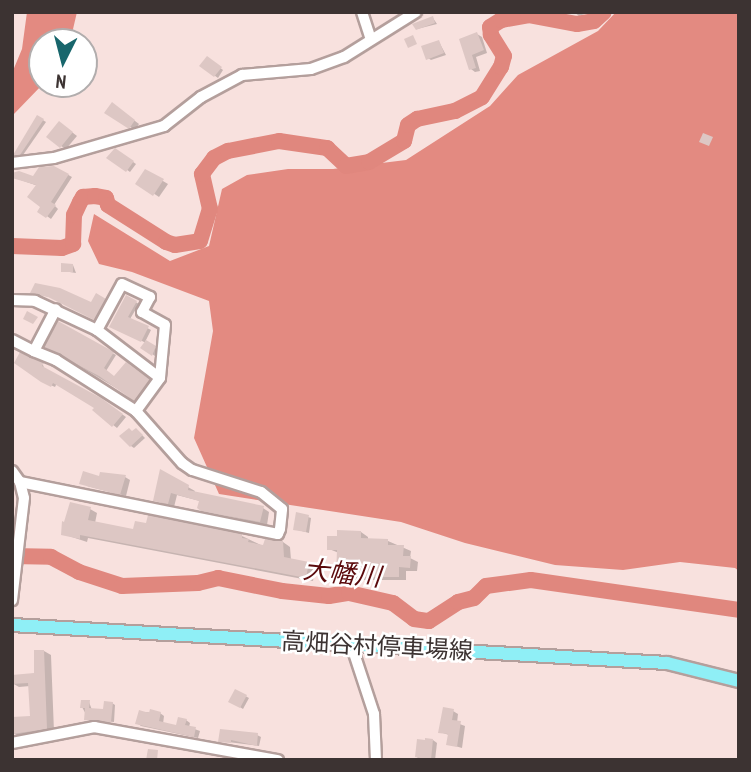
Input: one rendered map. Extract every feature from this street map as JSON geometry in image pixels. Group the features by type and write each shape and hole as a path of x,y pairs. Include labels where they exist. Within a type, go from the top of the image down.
{"main road":[{"name":"高畑谷村停車場線","path":"12,625 667,663 739,681"}],"street":[{"path":"362,12 371,39"},
{"path":"12,163 54,158 164,126 201,97 242,75 311,69 344,57 416,12"},
{"path":"97,330 122,284 150,297 142,312 165,325 160,378 136,411"},
{"path":"12,300 35,301 97,330 160,378"},
{"path":"34,351 56,309"},
{"path":"12,340 56,360 136,411 181,463 219,480 261,492 282,509 278,534 20,482"},
{"path":"12,471 20,482 24,498 22,535 12,600"},
{"path":"351,644 374,714 376,760"},
{"path":"12,743 94,727 278,760"}],"shaded area":[{"path":"27,12 77,12 73,28 28,28 29,98 12,116 12,73 22,49"},
{"path":"616,12 739,12 739,571 735,568 680,562 623,570 555,565 465,543 401,522 219,494 194,438 213,331 209,301 132,272 99,264 88,241 94,214 170,261 209,246 222,189 247,175 288,169 333,169 406,160 490,106 518,75 598,31"}],"building":[{"path":"433,16 435,23 416,30 412,24"},
{"path":"477,32 484,50 472,55 476,68 469,70 459,39"},
{"path":"413,35 417,44 408,48 404,39"},
{"path":"439,40 444,53 426,60 421,46"},
{"path":"207,56 222,67 214,77 199,66"},
{"path":"112,102 135,120 129,129 104,113"},
{"path":"37,115 44,119 20,155 13,155"},
{"path":"59,121 73,132 60,148 46,137"},
{"path":"703,133 713,137 709,146 699,142"},
{"path":"115,148 134,161 126,172 106,158"},
{"path":"54,166 69,174 51,202 56,205 46,218 37,212 40,207 27,197 36,185 12,178 12,173 19,171 33,176 39,167"},
{"path":"145,169 164,179 153,196 135,184"},
{"path":"61,263 73,264 73,272 61,272"},
{"path":"35,283 60,288 91,302 96,293 106,299 94,320 48,297 30,293"},
{"path":"126,295 137,301 128,317 149,326 141,342 109,327"},
{"path":"27,311 38,317 33,324 23,319"},
{"path":"58,321 114,352 104,368 114,376 126,362 150,380 134,401 99,376 44,347"},
{"path":"146,340 156,346 152,356 140,348"},
{"path":"20,352 44,363 42,366 101,398 123,414 112,427 92,410 94,408 53,383 51,387 41,382 14,363"},
{"path":"129,428 132,431 136,428 143,435 130,447 119,436"},
{"path":"160,469 189,485 188,490 264,506 260,522 201,511 197,508 199,501 171,493 168,504 153,501"},
{"path":"83,471 99,476 100,472 126,475 120,495 79,484"},
{"path":"70,502 91,507 88,520 133,529 135,521 146,523 148,515 242,534 242,538 249,539 248,542 263,545 265,539 283,541 284,557 309,562 306,578 80,535 80,539 61,535 62,521 64,522"},
{"path":"296,512 309,515 306,532 293,530"},
{"path":"337,530 361,531 361,538 388,539 388,545 404,545 403,556 411,556 410,568 399,567 399,577 336,577 337,550 327,550 327,536 337,536"},
{"path":"34,650 44,650 47,729 12,734 12,717 30,716 28,683 12,684 12,675 34,673"},
{"path":"235,689 247,695 240,708 228,702"},
{"path":"81,700 90,700 89,708 103,709 104,701 113,702 111,722 84,720 85,708 80,708"},
{"path":"443,707 454,709 452,720 461,721 457,747 446,745 448,734 438,733"},
{"path":"150,709 161,712 159,721 176,725 178,717 187,719 185,725 196,727 194,737 135,724 139,710 149,713"},
{"path":"220,729 258,733 257,746 231,740 231,743 218,742"},
{"path":"417,739 433,739 431,760 415,757"},
{"path":"148,749 158,750 157,760 146,760"}],"waterway":[{"path":"12,246 62,248 73,244 74,215 83,197 95,196 106,198 108,205 166,242 175,245 200,241 210,209 202,174 214,158 228,151 279,141 327,148 346,166 369,162 404,141 408,125 417,119 455,111 482,97 501,67 504,56 491,35 490,27 501,20 528,15 577,24 594,21 604,12"},
{"name":"大幡川","path":"12,556 51,557 79,572 122,586 198,583 218,578 282,591 329,596 349,593 393,603 414,619 429,621 458,602 474,598 486,586 531,580 739,610"}]}
